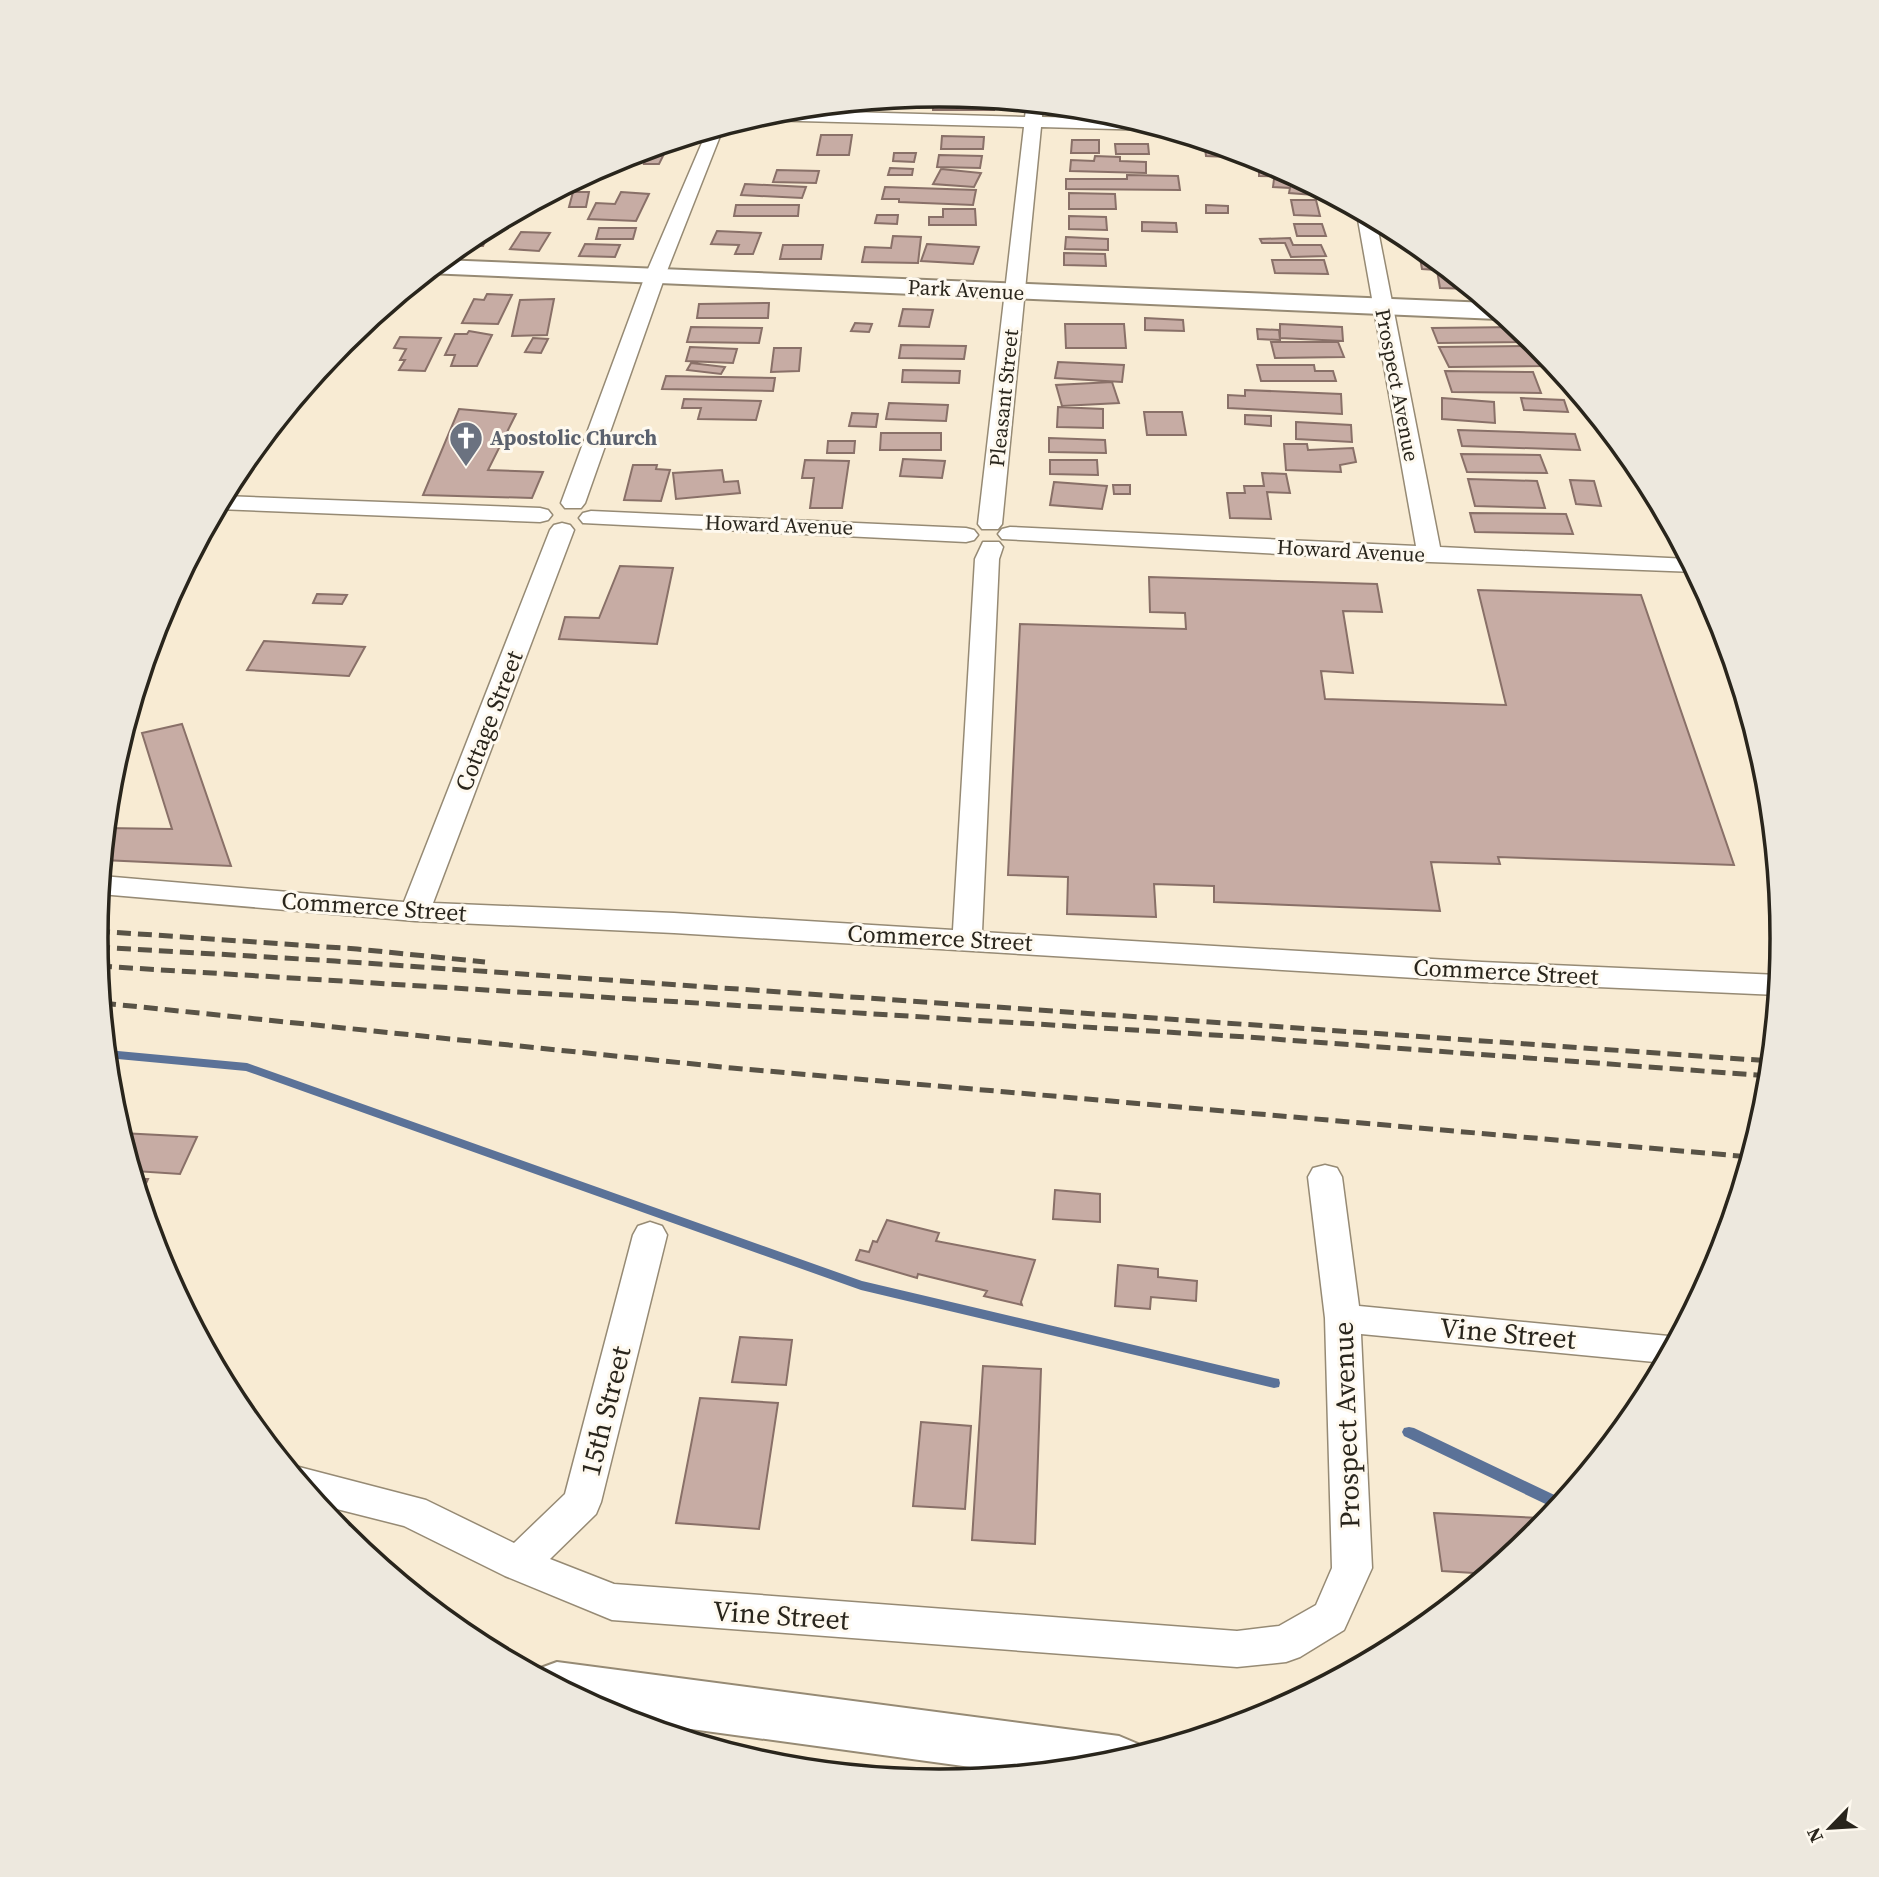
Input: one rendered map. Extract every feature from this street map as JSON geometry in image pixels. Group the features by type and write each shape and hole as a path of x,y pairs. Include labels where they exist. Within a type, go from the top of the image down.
{"main road":[{"name":"Park Avenue","path":"449,268 1485,311"},
{"path":"584,1690 1083,1757"}],"street":[{"name":"Pleasant Street","path":"967,940 987,559 997,535 1015,293 1034,113"},
{"path":"828,115 1054,115"},
{"path":"540,515 541,523 562,530 579,527 655,276 713,139"},
{"name":"Prospect Avenue","path":"1368,226 1430,555"},
{"path":"231,503 540,515 556,505 582,511"},
{"name":"Howard Avenue","path":"582,511 966,535 971,528 997,535 1682,566"},
{"name":"Cottage Street","path":"415,912 562,530"},
{"name":"Commerce Street","path":"110,886 415,912 967,940 1482,972 1769,985"},
{"name":"Prospect Avenue","path":"1286,1644 1330,1617 1352,1569 1343,1318 1325,1177"},
{"name":"15th Street","path":"519,1564 582,1502 650,1235"},
{"name":"Vine Street","path":"1343,1318 1663,1348"},
{"name":"Vine Street","path":"314,1487 412,1512 519,1564 612,1602 1237,1649 1286,1644"}],"building":[{"path":"933,107 940,107 994,110 933,110"},
{"path":"821,135 852,135 849,155 817,155"},
{"path":"942,136 984,137 983,149 941,149"},
{"path":"1072,140 1099,140 1099,153 1071,153"},
{"path":"1115,144 1148,144 1149,154 1116,154"},
{"path":"1205,150 1223,157 1206,156"},
{"path":"894,153 916,153 914,162 893,161"},
{"path":"939,155 982,156 980,168 937,167"},
{"path":"663,156 659,164 644,164 645,161"},
{"path":"1095,156 1146,162 1146,173 1070,171 1071,160 1094,161"},
{"path":"890,168 913,169 912,175 888,175"},
{"path":"941,169 981,173 974,187 933,184"},
{"path":"777,170 819,171 816,183 773,182"},
{"path":"1259,170 1272,176 1259,176"},
{"path":"1127,175 1178,176 1180,190 1066,189 1066,179 1127,179"},
{"path":"1274,179 1278,179 1310,195 1289,193 1290,188 1273,187"},
{"path":"745,184 806,187 802,198 741,195"},
{"path":"885,187 976,190 973,205 882,199"},
{"path":"589,192 586,207 569,207 573,193"},
{"path":"621,192 649,194 636,221 588,219 596,203 615,204"},
{"path":"1069,193 1115,194 1116,209 1069,209"},
{"path":"1291,200 1316,200 1320,216 1294,215"},
{"path":"736,205 799,205 798,216 734,216"},
{"path":"1206,205 1228,206 1228,213 1206,213"},
{"path":"943,209 975,209 976,225 929,225 929,217 943,217"},
{"path":"877,215 898,215 897,224 875,223"},
{"path":"1069,216 1106,217 1107,230 1069,229"},
{"path":"1142,222 1176,223 1177,232 1142,231"},
{"path":"1294,224 1322,224 1326,236 1297,236"},
{"path":"599,228 636,228 633,239 596,239"},
{"path":"717,231 761,233 753,254 735,254 739,245 711,244"},
{"path":"521,232 550,233 539,251 510,249"},
{"path":"893,236 921,237 918,263 862,262 865,247 891,248"},
{"path":"1066,237 1108,239 1108,250 1065,249"},
{"path":"1290,238 1293,245 1321,245 1326,256 1291,257 1285,243 1262,243 1260,239"},
{"path":"585,244 620,245 615,257 579,256"},
{"path":"927,244 979,247 973,264 921,261"},
{"path":"783,245 823,245 821,259 780,259"},
{"path":"1064,253 1105,254 1106,266 1064,265"},
{"path":"1272,260 1324,260 1328,274 1275,273"},
{"path":"1420,260 1433,270 1422,269"},
{"path":"1437,273 1458,289 1440,288"},
{"path":"487,294 512,295 498,324 462,323 474,299 484,300"},
{"path":"554,299 547,335 512,336 520,300"},
{"path":"769,303 768,318 697,318 699,304"},
{"path":"903,309 933,310 929,327 899,326"},
{"path":"1145,318 1183,320 1184,331 1145,330"},
{"path":"855,323 872,324 869,332 851,331"},
{"path":"1065,324 1124,324 1126,348 1066,348"},
{"path":"1280,324 1342,327 1343,341 1280,338"},
{"path":"691,327 762,328 759,343 687,342"},
{"path":"1503,327 1519,342 1438,343 1432,328"},
{"path":"1257,329 1279,330 1280,340 1258,339"},
{"path":"469,331 492,335 477,366 451,366 455,355 445,355 455,334 467,334"},
{"path":"400,337 441,338 425,371 399,370 405,360 400,360 406,349 394,348"},
{"path":"533,338 548,339 541,353 525,352"},
{"path":"1271,342 1338,342 1344,357 1275,358"},
{"path":"901,345 966,346 964,359 899,358"},
{"path":"1524,346 1543,366 1449,367 1439,347"},
{"path":"690,347 737,349 733,363 686,361"},
{"path":"774,348 801,348 799,371 771,372"},
{"path":"1058,362 1124,365 1122,382 1055,378"},
{"path":"691,363 725,367 721,374 687,370"},
{"path":"1257,365 1314,365 1315,371 1333,371 1336,381 1261,381"},
{"path":"903,370 960,371 959,383 902,382"},
{"path":"1445,371 1533,372 1541,393 1452,392"},
{"path":"666,376 775,378 773,391 662,389"},
{"path":"1112,382 1119,403 1062,406 1056,385"},
{"path":"1245,390 1341,394 1342,414 1228,408 1228,395 1245,396"},
{"path":"1442,398 1494,402 1495,423 1442,419"},
{"path":"1521,398 1564,400 1568,412 1524,410"},
{"path":"684,399 761,401 756,420 698,419 701,408 682,408"},
{"path":"889,403 948,405 946,421 886,419"},
{"path":"1058,407 1103,409 1103,428 1057,427"},
{"path":"459,409 516,414 488,470 543,472 532,498 423,495"},
{"path":"1144,412 1182,412 1186,435 1147,435"},
{"path":"852,413 878,414 876,427 849,426"},
{"path":"1245,415 1271,416 1271,426 1245,424"},
{"path":"1296,422 1351,425 1352,442 1296,439"},
{"path":"1458,430 1575,434 1580,450 1462,446"},
{"path":"881,433 941,433 941,450 880,450"},
{"path":"1049,438 1105,440 1106,453 1049,452"},
{"path":"828,441 855,441 854,453 827,453"},
{"path":"1284,444 1307,444 1308,450 1353,448 1356,462 1340,465 1341,472 1286,470"},
{"path":"1461,454 1540,455 1547,473 1467,472"},
{"path":"903,459 945,461 942,478 900,476"},
{"path":"805,460 849,461 842,508 810,508 814,478 802,478"},
{"path":"1050,460 1097,460 1098,475 1050,474"},
{"path":"633,465 657,465 656,469 670,470 661,501 624,500"},
{"path":"722,470 724,482 738,481 740,493 676,499 673,473"},
{"path":"1262,473 1286,474 1290,493 1267,492 1271,519 1230,518 1227,493 1245,493 1244,486 1264,486"},
{"path":"1468,479 1537,481 1545,508 1475,506"},
{"path":"1570,480 1594,481 1601,506 1576,504"},
{"path":"1054,482 1107,486 1102,509 1050,505"},
{"path":"1113,485 1130,485 1130,494 1114,494"},
{"path":"1470,513 1566,514 1573,534 1475,532"},
{"path":"620,566 673,568 657,644 559,639 565,617 599,618"},
{"path":"1149,577 1377,584 1382,612 1343,611 1353,673 1321,671 1325,699 1506,705 1478,590 1641,595 1734,865 1498,857 1500,864 1431,862 1440,911 1214,902 1214,886 1154,884 1156,917 1067,914 1068,877 1008,875 1020,624 1186,629 1185,613 1150,612"},
{"path":"317,594 347,595 342,604 313,603"},
{"path":"264,641 365,647 349,676 247,670"},
{"path":"182,724 231,866 112,860 115,828 172,829 142,733"},
{"path":"131,1134 197,1137 180,1174 141,1171"},
{"path":"1055,1190 1100,1194 1100,1222 1053,1219"},
{"path":"887,1220 939,1233 936,1241 1035,1260 1022,1305 984,1296 987,1291 918,1274 917,1278 856,1260 860,1250 869,1252 873,1241 877,1242"},
{"path":"1118,1265 1158,1269 1158,1277 1197,1281 1196,1301 1151,1297 1150,1309 1115,1306"},
{"path":"740,1337 792,1340 786,1385 732,1382"},
{"path":"983,1366 1041,1369 1035,1544 972,1540"},
{"path":"700,1398 778,1403 759,1529 676,1523"},
{"path":"921,1422 971,1426 965,1509 913,1506"},
{"path":"1434,1513 1536,1518 1477,1573 1442,1571"}],"waterway":[{"path":"116,1055 247,1067 861,1285 1274,1383"},
{"path":"1409,1432 1552,1501"}],"railway":[{"path":"108,932 357,949 485,962"},
{"path":"108,948 335,961 1762,1060"},
{"path":"109,967 1247,1037 1759,1075"},
{"path":"111,1004 732,1068 1742,1156"}],"place":[{"name":"Apostolic Church","path":"466,468"}]}
